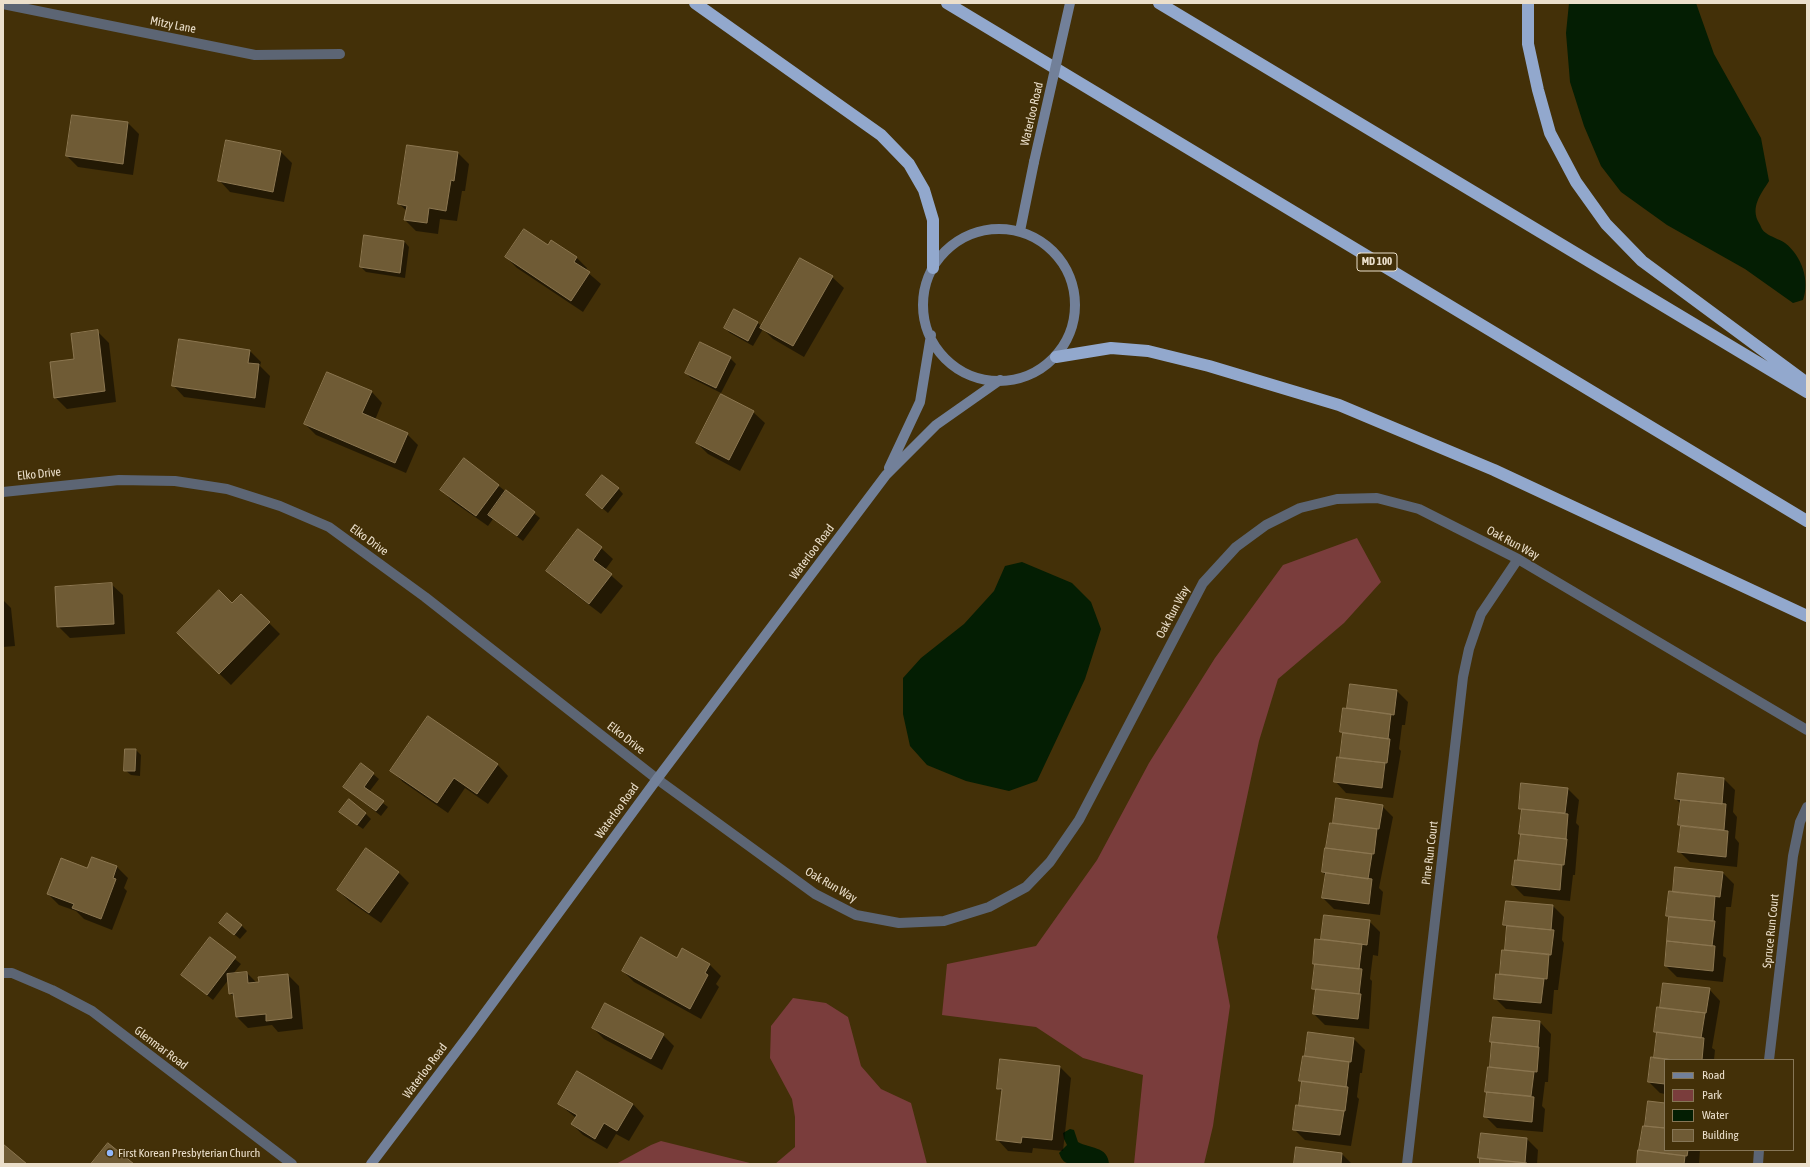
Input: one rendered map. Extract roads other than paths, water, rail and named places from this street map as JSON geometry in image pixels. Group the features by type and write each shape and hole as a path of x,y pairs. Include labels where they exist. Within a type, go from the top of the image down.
{"highway":[{"path":"695,3 881,135 909,164 924,190 933,220 933,268"},
{"name":"MD 100","path":"947,3 1807,521"},
{"path":"1159,3 1807,392"},
{"path":"1528,3 1528,44 1538,90 1550,133 1576,182 1606,224 1642,261 1807,383"},
{"path":"1056,357 1111,348 1148,351 1209,366 1339,405 1494,470 1807,616"}],"main road":[{"name":"Waterloo Road","path":"1020,231 1070,3"},
{"path":"993,229 1020,231 1036,238 1056,254 1073,284 1074,316 1066,341 1056,357 1032,373 1006,381 989,380 956,370 938,350 926,326 924,293 933,268 948,248 971,234 993,229"},
{"name":"Waterloo Road","path":"886,475 920,402 931,336"},
{"name":"Waterloo Road","path":"371,1164 886,475 936,425 1000,380"}],"street":[{"name":"Mitzy Lane","path":"3,4 255,55 340,54"},
{"name":"Elko Drive","path":"3,492 119,480 175,481 227,489 280,506 329,527 425,597 657,780"},
{"name":"Oak Run Way","path":"657,780 815,894 856,915 899,923 944,921 989,907 1026,887 1050,862 1079,820 1203,583 1236,547 1266,525 1300,508 1336,499 1377,498 1419,509 1518,559 1807,730"},
{"name":"Pine Run Court","path":"1407,1164 1463,677 1469,649 1481,614 1518,559"},
{"name":"Spruce Run Court","path":"1770,1059 1793,856 1800,822 1807,807"},
{"name":"Glenmar Road","path":"3,973 12,973 45,987 92,1011 292,1164"},
{"path":"1758,1164 1759,1151"}],"water":[{"path":"1569,3 1696,3 1714,54 1761,138 1769,181 1756,206 1757,217 1764,231 1791,248 1800,262 1806,285 1803,300 1793,303 1745,269 1667,225 1621,192 1601,166 1584,126 1570,82 1566,33"},
{"path":"1022,562 1072,583 1091,602 1101,629 1085,679 1037,781 1009,791 966,781 927,765 910,746 903,714 903,678 921,658 964,624 994,591 1005,566"},
{"path":"1070,1129 1074,1130 1078,1142 1102,1151 1108,1158 1109,1164 1076,1165 1064,1161 1059,1153 1067,1145 1063,1133"}],"place":[{"name":"First Korean Presbyterian Church","path":"110,1153"}]}
